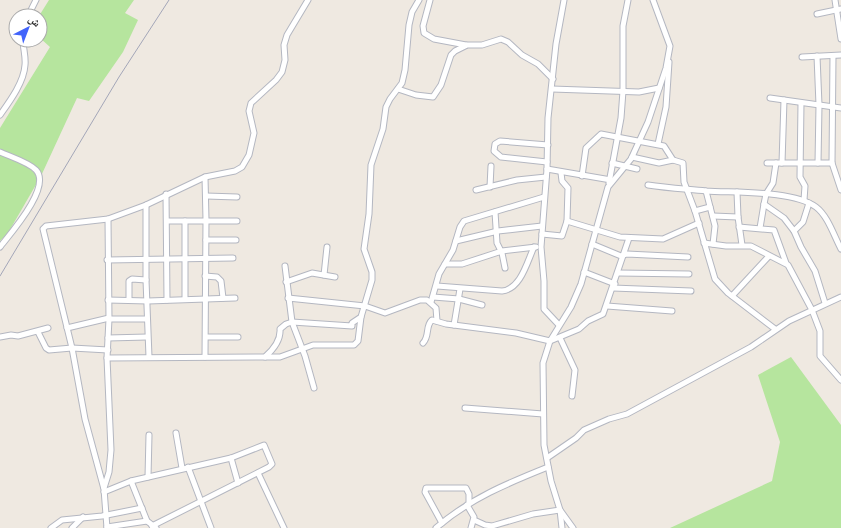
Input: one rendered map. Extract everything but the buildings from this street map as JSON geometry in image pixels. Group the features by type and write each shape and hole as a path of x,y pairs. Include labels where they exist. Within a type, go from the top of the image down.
{"street":[{"path":"147,521 107,528 104,490 85,419 72,348 42,229 46,226 108,219 146,205 166,194 205,177 235,170 242,166 245,162 254,133 249,111 251,103 276,80 282,72 285,60 284,45 287,35 308,0"},
{"path":"107,358 280,357 312,345 356,345 358,341 361,317 372,280 372,272 364,249 369,214 370,171 383,129 386,107 398,89 405,70 406,42 410,16 419,0"},
{"path":"430,0 423,26 424,33 434,39 467,45 482,45 496,40 505,40 522,55 538,64 553,79"},
{"path":"559,325 544,309 544,281 541,247 548,162 548,118 556,44 564,0"},
{"path":"562,528 560,510 548,467 544,440 543,363 550,341 574,300 584,272 611,180 612,163 621,118 624,91 623,26 628,0"},
{"path":"653,0 670,46 670,75 666,106 658,144"},
{"path":"835,0 839,9 841,39"},
{"path":"817,14 839,9"},
{"path":"398,89 416,95 432,97 441,85 451,55 455,51 467,45"},
{"path":"0,115 14,92 24,71 24,48"},
{"path":"802,57 841,55"},
{"path":"817,56 819,105 818,163"},
{"path":"833,56 832,163 841,190"},
{"path":"547,170 611,180 627,166 639,142 660,88 669,57"},
{"path":"552,89 639,92 660,88"},
{"path":"770,98 841,108"},
{"path":"782,163 784,100"},
{"path":"800,103 800,176 805,186 804,200"},
{"path":"582,176 588,146 601,134 617,136 639,142 658,144 666,149 673,160"},
{"path":"548,145 500,141 495,144 494,151 501,157 548,162"},
{"path":"0,152 35,169 39,174 40,182 22,220 0,247"},
{"path":"632,158 659,163 673,160 683,163 683,178 686,189 699,223 715,279 723,289 775,329"},
{"path":"612,163 637,169"},
{"path":"767,163 832,163"},
{"path":"760,228 766,194 773,183 776,163"},
{"path":"490,187 491,166"},
{"path":"542,234 562,236 567,221 568,188 562,180 561,173"},
{"path":"205,177 205,357"},
{"path":"476,190 517,180 546,177"},
{"path":"648,185 706,191 766,194 804,200 819,209 823,214 841,249"},
{"path":"706,191 713,216 715,232 714,244"},
{"path":"737,192 738,217 742,245"},
{"path":"166,194 167,300"},
{"path":"206,196 237,197"},
{"path":"431,302 437,286 438,278 456,241 460,226 464,221 544,197"},
{"path":"794,231 807,216 809,203"},
{"path":"764,204 784,218 794,231 801,247 815,271 826,303"},
{"path":"146,205 146,280 148,301 147,337 149,357"},
{"path":"695,211 710,207"},
{"path":"807,216 819,209"},
{"path":"495,212 498,231 497,243 502,251 505,268"},
{"path":"713,216 738,217"},
{"path":"104,490 109,472 111,450 107,358 109,318 107,260 108,219"},
{"path":"167,221 237,221"},
{"path":"185,221 185,299"},
{"path":"567,221 620,237 663,239 699,223"},
{"path":"456,241 498,231 542,226"},
{"path":"739,227 772,229 775,231 786,263 793,272 812,310 820,331 820,356 841,380"},
{"path":"423,343 427,338 429,323 432,320 454,325 516,333 550,341 579,330 588,321 600,316 607,306 629,238"},
{"path":"206,240 236,240"},
{"path":"704,243 726,246 751,246 786,263"},
{"path":"592,244 621,256 688,257"},
{"path":"324,275 327,247"},
{"path":"437,286 502,291 509,290 515,285 527,267 534,247"},
{"path":"445,264 462,264 502,251 541,247"},
{"path":"732,296 769,256"},
{"path":"107,260 233,258"},
{"path":"285,266 292,322 305,356 314,388"},
{"path":"584,272 614,286 691,291"},
{"path":"286,282 312,273 335,277"},
{"path":"618,273 689,274"},
{"path":"206,276 217,277 221,280 223,298"},
{"path":"128,300 128,281 132,279 146,280"},
{"path":"454,325 460,288"},
{"path":"433,297 459,299 482,304"},
{"path":"547,458 576,438 584,430 609,419 628,414 751,347 775,329 841,297"},
{"path":"108,300 148,301 235,298"},
{"path":"288,298 365,306 385,313 424,300 431,302 436,308 437,321"},
{"path":"607,306 672,312"},
{"path":"264,357 277,344 283,326 292,322 352,326 352,323 361,317"},
{"path":"67,328 109,318 147,319"},
{"path":"0,337 12,334 18,336 38,332 48,328"},
{"path":"38,332 47,350 72,348 108,350"},
{"path":"108,338 147,337"},
{"path":"206,337 238,337"},
{"path":"560,338 575,370 572,396"},
{"path":"465,408 543,414"},
{"path":"176,433 185,467 211,526 204,528"},
{"path":"148,477 149,435"},
{"path":"104,490 131,481 185,467 230,458 264,445 272,465 154,527 147,521 131,481"},
{"path":"230,458 238,483"},
{"path":"436,528 468,504 500,487 548,467"},
{"path":"258,473 284,528"},
{"path":"442,523 425,492 426,488 466,488 469,494 468,504 474,514 474,520 471,528"},
{"path":"51,528 62,520 83,516 106,515 142,508"},
{"path":"474,520 485,525 492,526 533,514 560,510"},
{"path":"560,510 573,528"},
{"path":"72,528 83,516"}],"green space":[{"path":"49,0 134,0 125,13 138,20 123,52 89,101 77,98 41,176 8,233 0,241 0,128 50,47 48,45 48,8 44,8"},
{"path":"791,357 841,425 841,528 670,528 772,481 780,442 758,375"}],"railway":[{"path":"0,276 119,77 169,0"}]}
